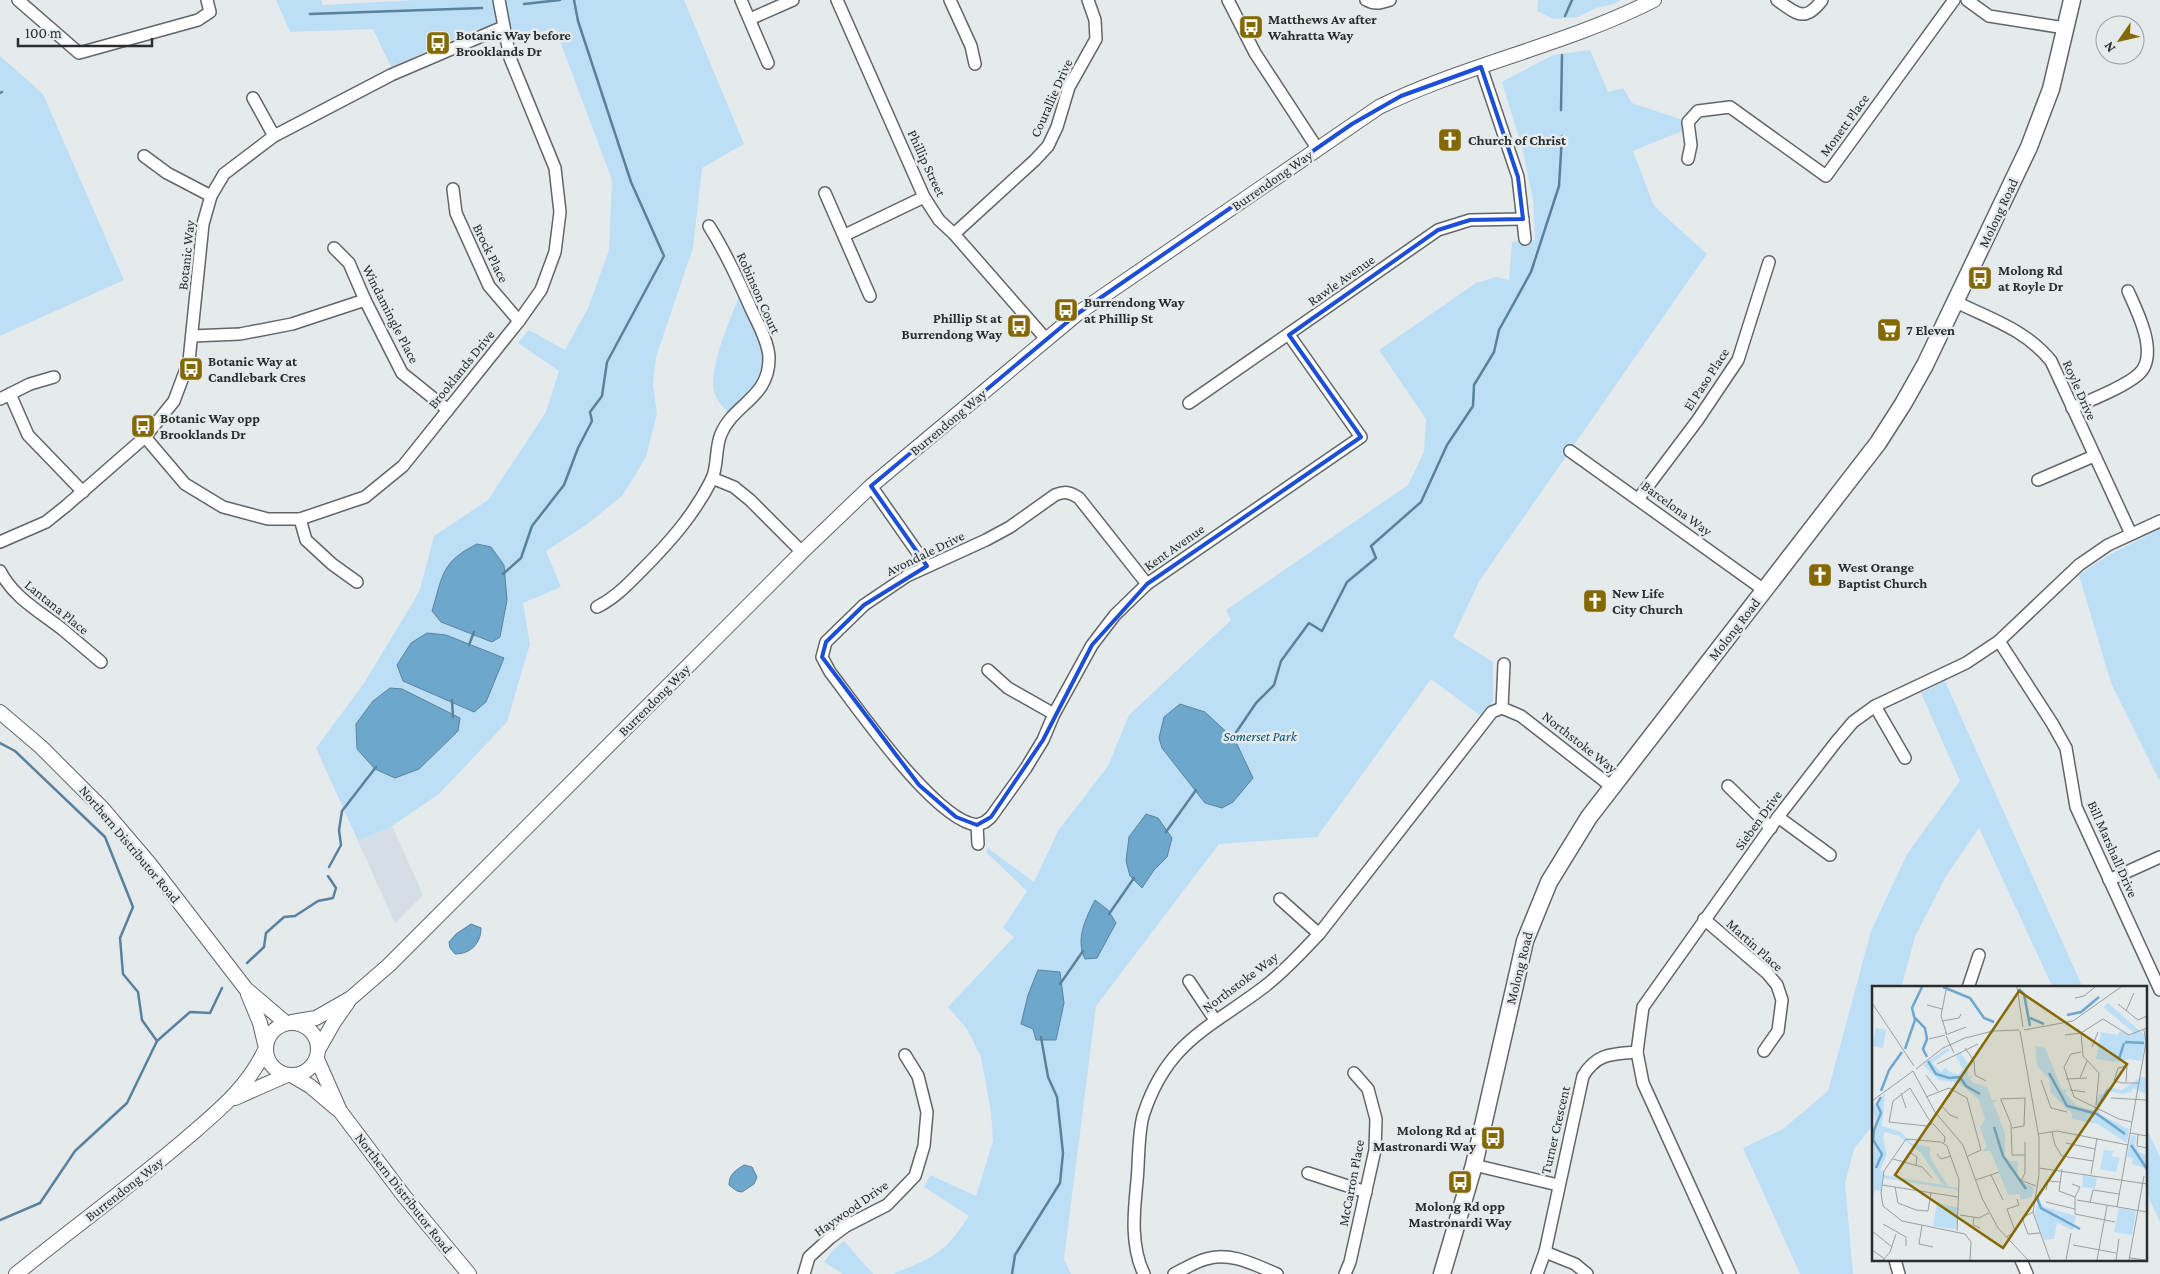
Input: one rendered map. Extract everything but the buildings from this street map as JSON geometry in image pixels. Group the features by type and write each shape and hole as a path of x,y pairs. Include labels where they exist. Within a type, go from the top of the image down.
{"highway":[{"name":"Molong Road","path":"1442,1274 1474,1165 1516,978 1532,919 1549,882 1568,849 1612,786 1878,444 1921,373 2029,148 2051,88 2072,0"}],"main road":[{"name":"Burrendong Way","path":"289,1023 316,1018 351,998 389,965 802,552 872,486 1077,314 1317,148 1386,103 1426,86 1612,20 1654,0"},
{"name":"Northern Distributor Road","path":"0,712 41,747 102,808 144,857 246,989 289,1023"},
{"name":"Northern Distributor Road","path":"246,989 260,1023 265,1047"},
{"name":"Burrendong Way","path":"318,1054 334,1022 351,998"},
{"path":"289,1023 304,1026 312,1032 316,1038 318,1054 308,1070 290,1076 277,1072 271,1066 265,1047 273,1030 289,1023"},
{"name":"Burrendong Way","path":"16,1274 150,1170 230,1101 257,1067 265,1047"},
{"name":"Northern Distributor Road","path":"318,1054 340,1111"},
{"name":"Burrendong Way","path":"230,1101 257,1087 290,1076"},
{"name":"Northern Distributor Road","path":"290,1076 310,1086 340,1111 404,1196 469,1274"}],"street":[{"path":"18,0 79,53 198,20 210,12 207,0"},
{"name":"Brooklands Drive","path":"145,437 185,484 222,507 268,519 300,518 366,497 403,466 519,321 541,290 555,252 560,212 555,168 513,67 503,27 499,0"},
{"path":"741,0 768,62"},
{"path":"750,19 792,0"},
{"name":"Phillip Street","path":"837,0 924,197 939,220 954,234 1046,339"},
{"path":"950,0 971,46 975,64"},
{"name":"Courallie Drive","path":"954,234 1048,146 1057,127 1069,87 1096,39 1096,26 1088,0"},
{"path":"1228,0 1254,53 1317,148"},
{"path":"1366,0 1380,4 1390,0"},
{"path":"1778,0 1796,13 1803,15 1815,9 1822,0"},
{"name":"Monett Place","path":"1688,159 1691,145 1688,122 1698,110 1730,107 1826,176 1954,0"},
{"path":"1967,0 1989,16 2065,28"},
{"name":"Botanic Way","path":"0,542 46,522 145,437 174,401 189,361 203,224 211,196 224,174 274,136 391,75 503,27"},
{"path":"1481,67 1518,176 1525,239"},
{"path":"254,98 274,136"},
{"path":"144,156 167,174 211,196"},
{"name":"Brock Place","path":"452,189 456,213 488,286 519,321"},
{"path":"825,193 845,235 870,296"},
{"path":"845,235 924,197"},
{"name":"Rawle Avenue","path":"1189,403 1438,230 1470,220 1522,219"},
{"name":"Robinson Court","path":"597,607 614,598 667,546 688,521 712,478 720,435 731,417 754,397 767,376 769,355 755,317 724,249 710,226"},
{"name":"Windamingle Place","path":"334,248 349,263 365,300 402,373 448,410"},
{"name":"El Paso Place","path":"1639,498 1697,421 1738,360 1770,262"},
{"path":"2072,408 2135,378 2143,369 2148,356 2142,323 2128,291"},
{"path":"192,336 240,334 292,324 365,300"},
{"name":"Royle Drive","path":"1956,302 2022,334 2039,346 2052,361 2131,534"},
{"name":"Kent Avenue","path":"977,825 991,817 1026,768 1092,645 1115,615 1147,584 1360,437 1289,334"},
{"path":"54,377 30,384 5,397 28,435 83,492"},
{"name":"Barcelona Way","path":"1570,451 1639,498 1764,590"},
{"path":"2038,480 2094,456"},
{"path":"712,478 734,487 750,500 802,552"},
{"path":"872,486 927,566"},
{"name":"Avondale Drive","path":"977,825 970,824 956,817 919,785 830,672 822,657 826,642 864,605 894,584 927,566 1002,531 1055,495 1063,492 1071,492 1086,506 1147,584"},
{"path":"300,518 306,540 332,564 357,582"},
{"name":"Sieben Drive","path":"1730,1274 1644,1083 1637,1052 1643,1007 1704,919 1778,818 1836,742 1854,722 1875,706 1966,662 1999,641 2079,565 2108,545 2160,521"},
{"name":"Lantana Place","path":"0,571 10,587 21,599 101,662"},
{"name":"Bill Marshall Drive","path":"1999,641 2066,748 2076,807 2160,990"},
{"path":"1502,708 1504,664"},
{"path":"988,670 1008,688 1054,714"},
{"path":"1875,706 1905,758"},
{"name":"Northstoke Way","path":"1144,1274 1140,1265 1133,1222 1143,1114 1162,1072 1191,1038 1265,986 1319,934 1490,714 1502,708 1521,716 1612,786"},
{"path":"1728,786 1771,828"},
{"path":"1778,818 1830,854"},
{"path":"977,825 978,844"},
{"path":"2110,880 2160,857"},
{"path":"1280,899 1319,934"},
{"name":"Martin Place","path":"1704,919 1767,973 1777,985 1782,1000 1778,1031 1764,1051"},
{"path":"1969,986 1979,955"},
{"path":"1190,981 1215,1020"},
{"name":"Turner Crescent","path":"1537,1274 1545,1252 1583,1076 1590,1064 1605,1055 1637,1052"},
{"name":"Haywood Drive","path":"804,1274 809,1257 830,1238 846,1226 886,1205 915,1176 924,1146 927,1112 918,1076 905,1055"},
{"name":"McCarron Place","path":"1345,1274 1350,1262 1375,1150 1376,1119 1368,1090 1354,1073"},
{"path":"1474,1165 1558,1185"},
{"path":"1308,1173 1366,1192"},
{"path":"1545,1252 1576,1264 1587,1274"},
{"path":"1174,1274 1206,1259 1223,1256 1244,1261 1277,1274"}],"highlighted area":[{"path":"1481,67 1518,177 1523,219 1470,220 1438,230 1289,335 1361,437 1147,584 1092,645 1043,740 991,817 977,825 956,817 919,785 822,657 826,642 864,605 927,566 871,486 1077,314 1352,124 1401,96"}],"shaded area":[{"path":"477,544 491,547 504,565 507,600 500,637 492,642 441,622 432,611 445,571 456,557"},
{"path":"427,633 446,635 504,658 486,702 474,712 403,681 397,665 411,643"},
{"path":"390,688 402,689 460,718 458,731 419,769 395,778 375,769 357,749 356,724 373,701"},
{"path":"1180,704 1205,712 1235,740 1253,778 1233,802 1222,808 1205,803 1162,748 1159,738 1164,717"},
{"path":"1146,814 1158,818 1172,838 1167,857 1154,870 1142,888 1130,876 1126,861 1129,837"},
{"path":"392,826 423,895 395,923 358,841"},
{"path":"1095,900 1108,910 1116,923 1097,958 1085,959 1082,951 1081,936 1085,921"},
{"path":"471,924 481,928 477,943 466,952 455,954 450,948 449,942 456,934"},
{"path":"1038,970 1060,972 1064,1003 1056,1040 1036,1040 1033,1029 1021,1024 1028,995"},
{"path":"744,1165 752,1167 757,1177 754,1184 742,1192 729,1185 729,1181 732,1175"}],"green space":[{"path":"276,0 321,0 323,5 415,0 684,0 744,144 702,168 693,248 656,357 653,385 657,414 646,457 622,496 586,525 546,551 561,587 523,603 530,644 507,722 439,794 392,826 358,841 316,748 364,683 412,604 420,589 434,536 488,500 546,412 559,371 518,343 529,330 565,350 588,308 609,250 612,180 555,28 519,38 503,27 477,29 391,67 373,29 290,32"},
{"path":"1538,0 1621,0 1614,4 1596,8 1578,17 1553,19 1537,11"},
{"name":"Somerset Park","path":"1590,50 1608,92 1623,88 1632,103 1683,120 1682,131 1633,151 1654,206 1707,254 1480,580 1453,637 1493,662 1493,701 1481,716 1431,679 1317,837 1219,844 1096,1006 1064,1259 1071,1274 893,1274 919,1263 945,1247 969,1216 924,1187 930,1175 976,1196 993,1141 991,1112 981,1057 967,1029 948,1007 1014,937 1003,928 1027,891 986,852 988,848 1034,882 1058,831 1108,766 1129,715 1231,620 1226,610 1408,485 1424,452 1426,419 1379,350 1476,283 1496,277 1509,280 1512,242 1535,240 1533,200 1523,151 1502,82 1553,55"},
{"path":"0,56 43,94 124,280 0,336"},
{"path":"742,289 763,334 767,376 731,417 715,395 713,385 714,372 727,327"},
{"path":"2160,529 2159,780 2111,683 2079,575 2107,556"},
{"path":"1945,681 2082,986 2052,986 1979,828 1946,876 1915,937 1902,986 1872,986 1872,1126 1854,1149 1845,1183 1853,1274 1800,1274 1743,1148 1783,1129 1828,1091 1871,931 1907,854 1960,781 1921,693"},
{"path":"2148,1131 2160,1157 2160,1222 2148,1196"},
{"path":"844,1241 873,1274 843,1274 824,1262 833,1250"}],"waterway":[{"path":"524,4 560,0"},
{"path":"503,574 521,558 532,526 564,485 578,448 592,421 590,412 602,396 607,362 664,256 631,182 578,21 574,0"},
{"path":"1565,16 1572,0"},
{"path":"310,14 482,8"},
{"path":"1561,110 1562,55"},
{"path":"1231,740 1256,703 1274,685 1281,661 1309,623 1322,631 1347,582 1376,558 1371,546 1421,502 1447,445 1473,406 1474,385 1494,352 1499,330 1531,272 1559,186 1562,136"},
{"path":"469,645 474,632"},
{"path":"452,700 453,717"},
{"path":"0,743 15,751 105,837 133,907 120,938 123,974 138,992 142,1020 157,1041"},
{"path":"329,867 341,845 339,830 342,811 376,767"},
{"path":"1166,832 1196,790"},
{"path":"247,963 264,947 266,933 284,917 295,916 318,901 333,898 336,888 328,876"},
{"path":"1109,914 1134,878"},
{"path":"1060,984 1083,951"},
{"path":"0,1220 40,1203 75,1151 127,1103 157,1041 190,1012 210,1013 222,988"},
{"path":"1012,1274 1015,1255 1060,1183 1063,1153 1057,1097 1048,1077 1041,1037"}],"place":[{"name":"Matthews Av after Wahratta Way","path":"1251,27"},
{"name":"Botanic Way before Brooklands Dr","path":"438,43"},
{"name":"Church of Christ","path":"1450,140"},
{"name":"Molong Rd at Royle Dr","path":"1980,278"},
{"name":"Burrendong Way at Phillip St","path":"1066,310"},
{"name":"Phillip St at Burrendong Way","path":"1019,326"},
{"name":"7 Eleven","path":"1889,330"},
{"name":"Botanic Way at Candlebark Cres","path":"191,369"},
{"name":"Botanic Way opp Brooklands Dr","path":"143,426"},
{"name":"West Orange Baptist Church","path":"1820,575"},
{"name":"New Life City Church","path":"1595,601"},
{"name":"Molong Rd at Mastronardi Way","path":"1493,1138"},
{"name":"Molong Rd opp Mastronardi Way","path":"1460,1182"}]}
